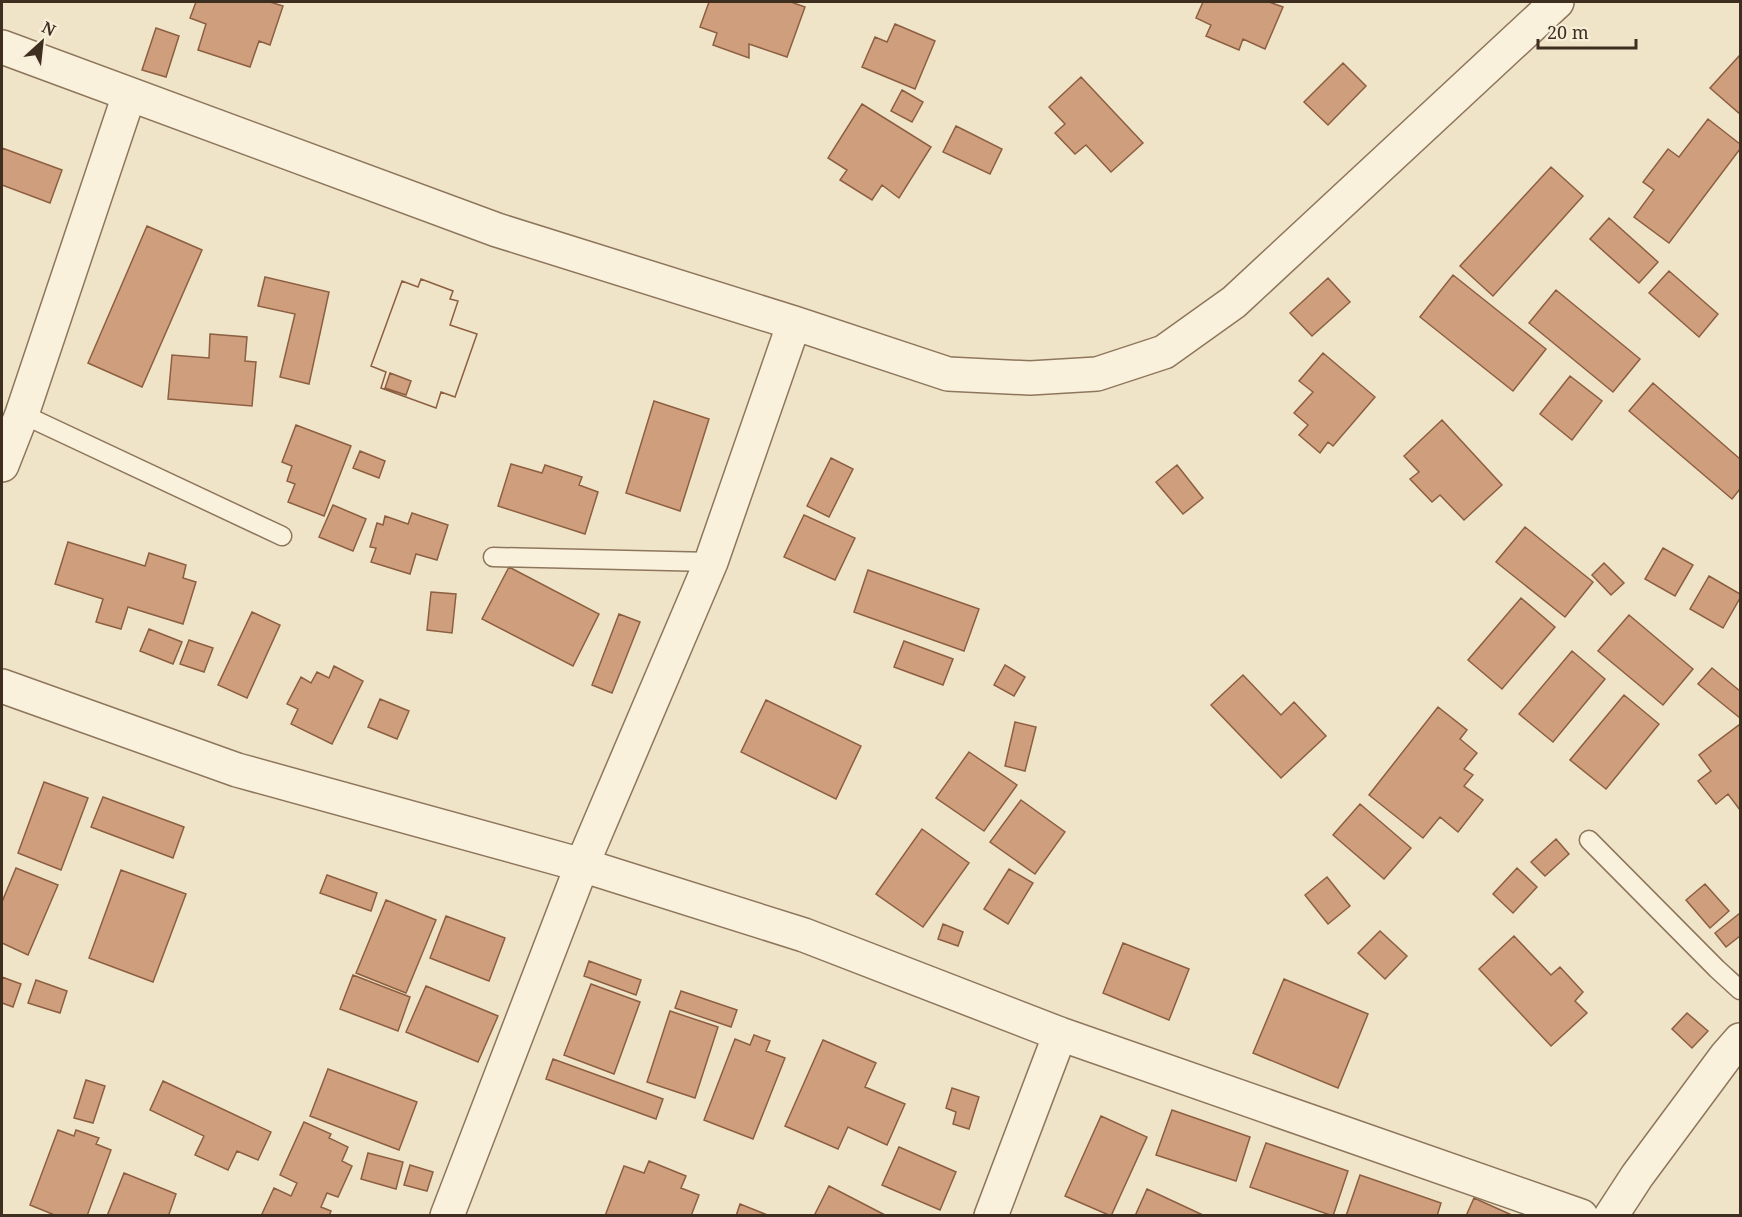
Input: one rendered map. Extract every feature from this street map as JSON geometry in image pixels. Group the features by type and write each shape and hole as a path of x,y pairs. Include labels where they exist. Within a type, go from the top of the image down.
{"street":[{"path":"2,47 497,230 948,374 1030,378 1097,374 1164,352 1233,302 1557,2"},
{"path":"2,465 22,414 129,95"},
{"path":"447,1215 582,865 711,562 794,323"},
{"path":"2,686 237,770 582,865 804,935 1060,1034 1581,1215"},
{"path":"991,1215 1060,1034"},
{"path":"1611,1215 1740,1040"}],"lane":[{"path":"22,414 282,536"},
{"path":"493,557 711,562"},
{"path":"1589,840 1740,990"}],"building":[{"path":"196,2 270,2 283,6 270,45 259,41 250,67 198,50 206,24 190,18"},
{"path":"709,2 791,2 805,7 787,57 749,44 749,58 713,45 717,33 700,27"},
{"path":"1203,2 1269,2 1283,7 1265,49 1243,39 1239,50 1206,36 1211,25 1196,18"},
{"path":"895,24 935,41 915,89 862,67 875,37 887,42"},
{"path":"156,28 179,36 166,77 142,70"},
{"path":"1740,55 1740,114 1710,88"},
{"path":"1343,63 1366,86 1328,125 1304,102"},
{"path":"1081,77 1143,143 1111,172 1086,145 1075,154 1055,133 1065,124 1049,107"},
{"path":"902,90 923,102 912,122 891,111"},
{"path":"862,104 931,147 899,198 882,185 872,200 840,180 847,170 828,158"},
{"path":"1708,119 1740,144 1740,149 1669,243 1634,217 1654,190 1643,182 1668,149 1679,157"},
{"path":"956,126 1002,149 990,174 943,152"},
{"path":"2,148 62,170 50,203 2,185"},
{"path":"1551,167 1583,196 1493,296 1460,266"},
{"path":"1609,218 1658,262 1639,283 1590,239"},
{"path":"147,226 202,250 142,387 88,363"},
{"path":"1669,271 1718,314 1699,337 1649,293"},
{"path":"1453,275 1546,349 1513,391 1420,317"},
{"path":"265,277 329,292 309,384 280,377 295,314 258,306"},
{"path":"1328,278 1350,302 1312,336 1290,313"},
{"path":"421,279 453,291 450,299 458,301 450,325 477,334 455,397 441,392 436,408 381,388 386,372 371,366 402,281 418,287","holes":["390,373 411,381 406,395 385,388"]},
{"path":"421,279 453,291 450,299 458,301 450,325 477,334 455,397 441,392 436,408 381,388 386,372 371,366 402,281 418,287"},
{"path":"1556,290 1640,359 1613,392 1529,323"},
{"path":"210,334 247,337 245,361 256,362 252,406 168,399 172,355 209,358"},
{"path":"1323,353 1375,397 1333,446 1328,442 1320,453 1299,435 1308,425 1294,413 1313,392 1299,381"},
{"path":"1570,376 1602,401 1572,440 1540,414"},
{"path":"1653,383 1740,459 1740,489 1732,499 1629,411"},
{"path":"654,401 709,419 680,511 626,493"},
{"path":"1442,420 1502,485 1464,520 1440,495 1432,502 1410,479 1419,472 1404,456"},
{"path":"296,425 351,446 324,516 288,502 295,484 287,481 292,466 282,462"},
{"path":"360,451 385,461 379,478 353,468"},
{"path":"831,458 853,469 829,517 807,506"},
{"path":"511,464 542,473 545,465 582,477 579,485 598,492 585,534 498,506"},
{"path":"1177,465 1203,498 1183,514 1156,482"},
{"path":"333,505 366,519 353,551 319,537"},
{"path":"412,513 448,525 437,560 416,554 410,574 371,562 376,548 370,547 377,523 383,525 385,516 408,524"},
{"path":"804,515 855,538 835,580 784,557"},
{"path":"1525,527 1593,582 1565,617 1496,562"},
{"path":"68,542 145,566 149,553 186,565 183,578 196,582 183,624 128,607 121,629 96,622 103,599 55,584"},
{"path":"1663,548 1693,565 1675,596 1645,579"},
{"path":"1604,563 1624,583 1611,595 1592,575"},
{"path":"509,567 599,614 573,666 482,619"},
{"path":"868,570 979,609 964,651 854,612"},
{"path":"1709,576 1740,594 1723,628 1690,609"},
{"path":"431,592 456,594 452,633 427,630"},
{"path":"1521,598 1555,627 1502,689 1468,660"},
{"path":"252,612 280,625 247,698 218,685"},
{"path":"619,614 640,622 612,693 592,685"},
{"path":"1629,615 1693,669 1663,705 1598,651"},
{"path":"149,629 182,642 173,664 140,651"},
{"path":"189,640 213,648 204,672 180,664"},
{"path":"904,641 953,659 943,685 894,667"},
{"path":"1572,651 1605,679 1553,742 1519,714"},
{"path":"1005,665 1025,677 1014,696 994,685"},
{"path":"334,666 363,681 332,744 291,724 298,709 287,704 301,677 311,683 317,672 329,678"},
{"path":"1712,668 1740,691 1740,718 1698,684"},
{"path":"1243,675 1281,715 1294,702 1326,736 1281,778 1211,705"},
{"path":"1624,695 1659,724 1606,789 1570,760"},
{"path":"380,699 409,711 397,739 368,727"},
{"path":"766,700 861,746 836,799 741,752"},
{"path":"1438,707 1467,730 1460,739 1477,753 1464,769 1473,775 1464,786 1483,800 1458,832 1440,817 1423,838 1369,795"},
{"path":"1015,722 1036,727 1025,771 1005,766"},
{"path":"1739,725 1740,810 1728,794 1716,804 1698,781 1711,771 1699,755"},
{"path":"969,752 1017,785 984,831 936,798"},
{"path":"44,782 88,798 61,870 18,853"},
{"path":"103,797 184,827 173,858 91,827"},
{"path":"1021,800 1065,832 1035,874 990,842"},
{"path":"1360,804 1411,848 1384,879 1333,835"},
{"path":"922,829 969,863 923,927 876,894"},
{"path":"1556,839 1569,854 1545,876 1531,862"},
{"path":"16,868 58,885 28,955 2,943 2,902"},
{"path":"1517,868 1537,887 1513,913 1493,894"},
{"path":"1009,869 1033,883 1008,924 984,909"},
{"path":"121,870 186,894 153,982 89,958"},
{"path":"327,875 377,893 371,911 320,893"},
{"path":"1327,877 1350,906 1328,924 1305,895"},
{"path":"1705,884 1729,911 1710,928 1686,900"},
{"path":"386,900 436,920 406,993 356,973"},
{"path":"1740,913 1740,936 1726,947 1715,933"},
{"path":"446,916 505,938 489,981 430,958"},
{"path":"943,924 963,932 958,946 938,939"},
{"path":"1380,931 1407,956 1385,979 1358,953"},
{"path":"1514,936 1551,975 1560,967 1583,992 1575,1001 1587,1013 1551,1046 1479,969"},
{"path":"1123,943 1189,969 1169,1020 1103,993"},
{"path":"589,961 641,980 636,995 584,976"},
{"path":"353,975 410,997 398,1031 340,1009"},
{"path":"2,977 21,984 13,1007 2,1003"},
{"path":"1284,979 1368,1014 1338,1088 1253,1053"},
{"path":"36,980 67,991 60,1013 28,1003"},
{"path":"591,984 640,1002 614,1074 564,1055"},
{"path":"426,986 498,1016 478,1062 406,1032"},
{"path":"681,991 737,1010 731,1027 675,1008"},
{"path":"670,1011 718,1027 695,1098 647,1082"},
{"path":"1687,1013 1708,1031 1692,1048 1672,1029"},
{"path":"754,1035 770,1041 766,1051 785,1058 753,1139 704,1120 735,1039 750,1045"},
{"path":"823,1040 876,1063 865,1087 905,1104 887,1145 848,1127 838,1149 785,1126"},
{"path":"553,1059 663,1099 656,1119 546,1079"},
{"path":"328,1069 417,1102 399,1150 310,1116"},
{"path":"86,1080 105,1086 93,1123 74,1118"},
{"path":"163,1081 271,1132 258,1160 237,1151 228,1170 195,1155 204,1136 150,1110"},
{"path":"952,1088 979,1097 969,1129 953,1124 956,1112 946,1108"},
{"path":"1172,1110 1250,1137 1236,1181 1156,1155"},
{"path":"1101,1116 1147,1137 1111,1216 1065,1196"},
{"path":"304,1122 331,1134 329,1138 348,1147 342,1161 352,1166 338,1197 327,1193 321,1207 331,1211 329,1216 261,1216 274,1188 291,1196 297,1183 280,1175"},
{"path":"58,1130 74,1136 76,1130 99,1138 96,1144 111,1150 87,1216 57,1216 30,1205"},
{"path":"1266,1143 1348,1171 1333,1216 1250,1187"},
{"path":"899,1147 956,1172 940,1210 882,1185"},
{"path":"368,1153 403,1162 396,1189 361,1179"},
{"path":"649,1161 686,1176 681,1188 699,1195 691,1216 605,1216 624,1166 644,1173"},
{"path":"410,1165 433,1172 427,1191 404,1185"},
{"path":"124,1173 176,1194 169,1214 173,1216 107,1216"},
{"path":"1360,1175 1441,1203 1437,1216 1346,1216"},
{"path":"829,1186 885,1215 814,1216"},
{"path":"1147,1189 1205,1216 1135,1216"},
{"path":"1474,1198 1514,1216 1466,1216"},
{"path":"740,1204 770,1216 736,1216"}]}
